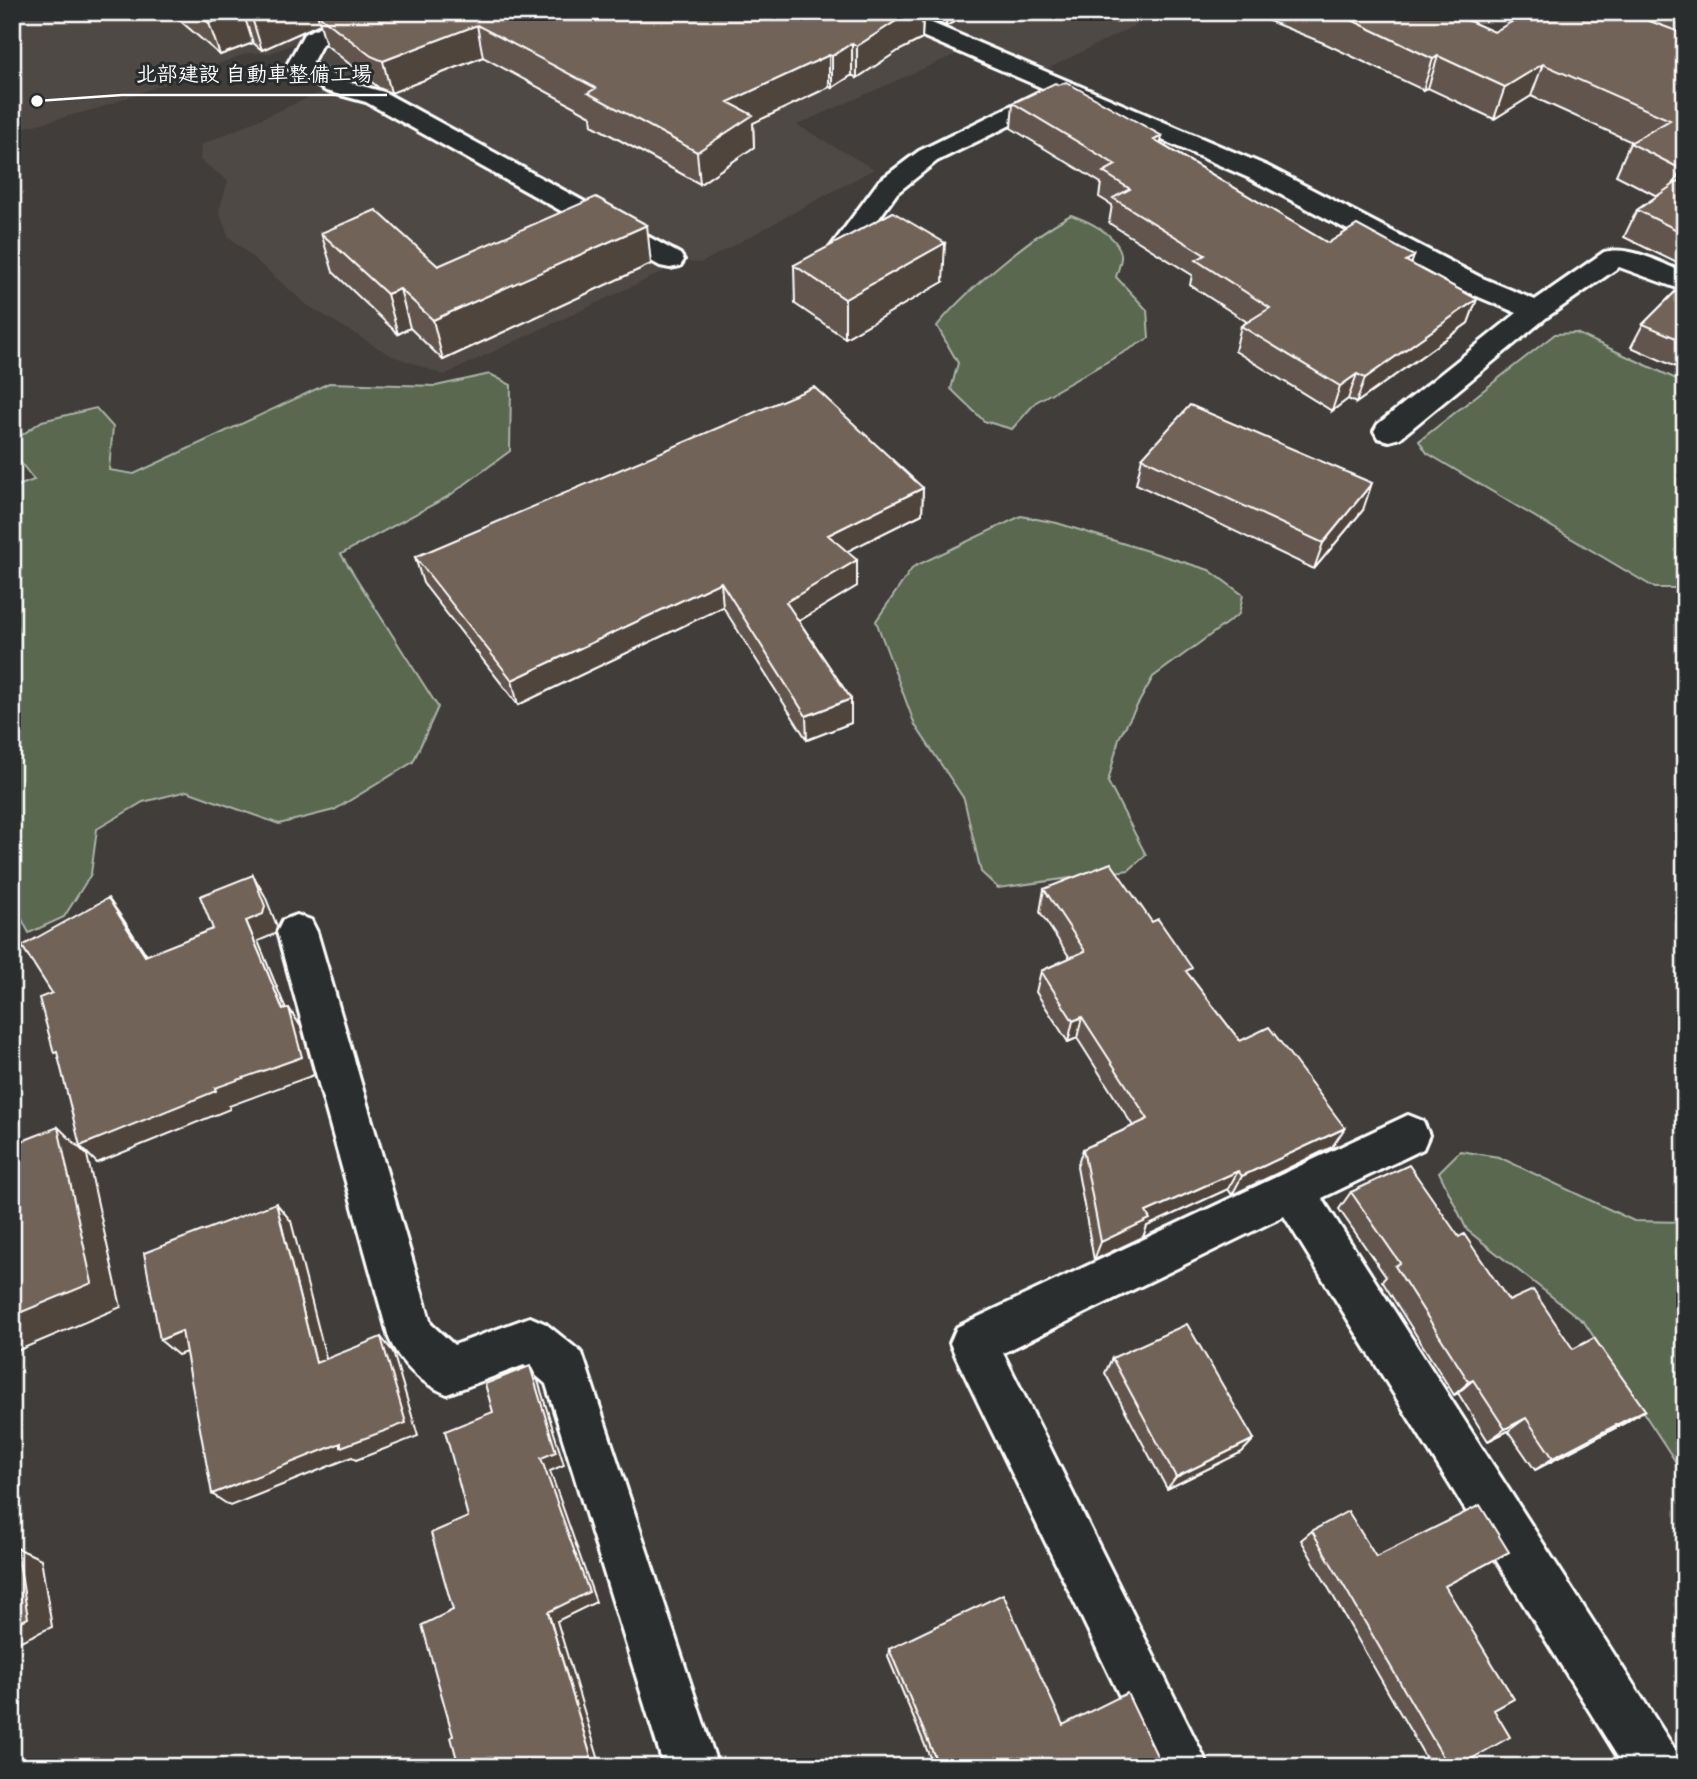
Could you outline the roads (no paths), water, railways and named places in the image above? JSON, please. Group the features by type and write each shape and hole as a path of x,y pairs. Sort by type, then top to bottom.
{"street":[{"path":"374,12 312,39 299,65 335,86 375,97 670,260"},
{"path":"887,12 1258,172 1470,283 1537,311"},
{"path":"830,267 888,187 928,156 1063,90"},
{"path":"1389,431 1537,311 1614,258 1632,261 1685,283"},
{"path":"297,932 412,1338 447,1371 530,1340 565,1370 691,1767"},
{"path":"1182,1767 973,1343 1408,1135"},
{"path":"1292,1190 1655,1767"}],"place":[{"name":"北部建設 自動車整備工場","path":"37,101"}]}
